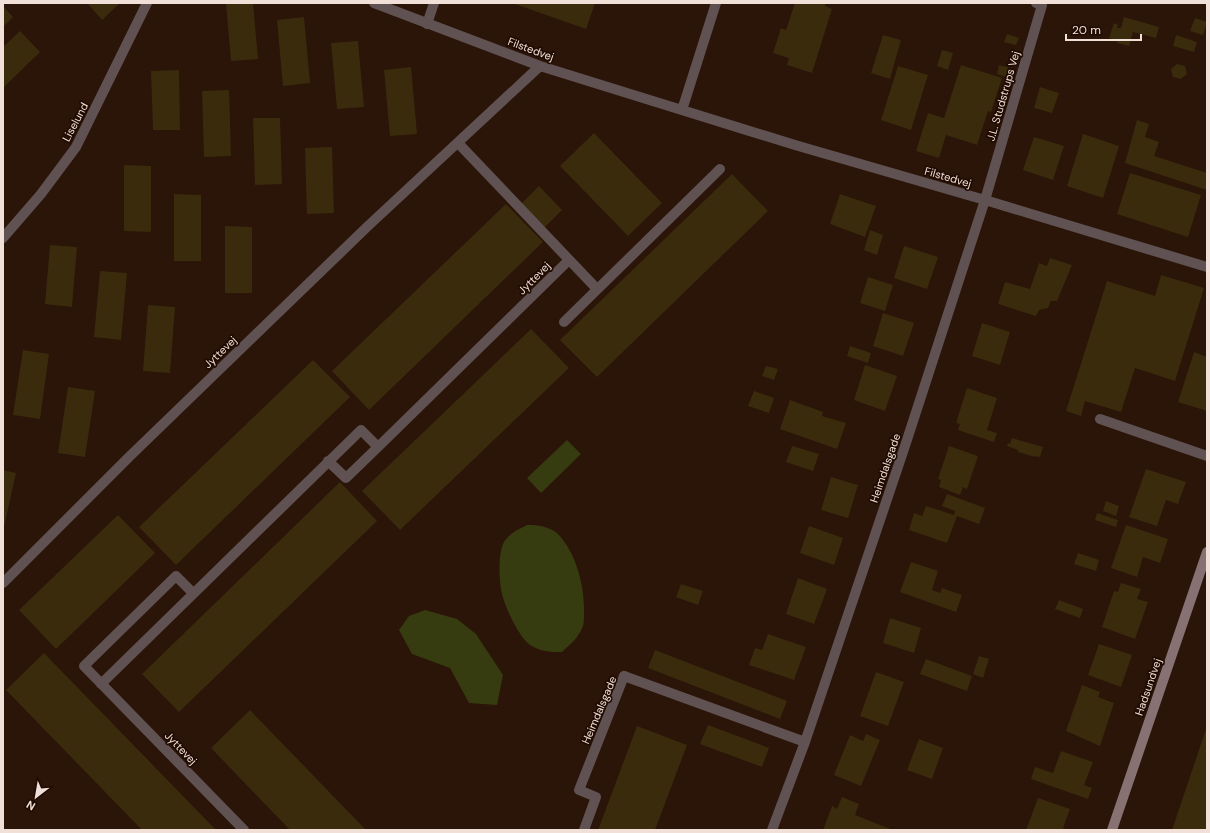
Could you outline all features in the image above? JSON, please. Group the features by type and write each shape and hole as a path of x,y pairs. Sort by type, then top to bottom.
{"street":[{"name":"Liselund","path":"3,238 41,194 76,147 147,3"},
{"name":"Filstedvej","path":"374,3 540,66 1207,267"},
{"path":"427,24 434,3"},
{"path":"682,110 716,3"},
{"name":"J.L. Studstrups Vej","path":"985,200 1042,5 1036,3"},
{"name":"Jyttevej","path":"3,583 193,395 363,232 540,66"},
{"path":"458,143 597,289"},
{"path":"564,322 720,169"},
{"name":"Heimdalsgade","path":"772,830 805,742 905,446 985,200"},
{"name":"Jyttevej","path":"328,461 346,478 569,260"},
{"path":"1100,418 1207,456"},
{"path":"101,684 361,430 378,447"},
{"name":"Hadsundvej","path":"1112,830 1207,552"},
{"name":"Jyttevej","path":"193,593 176,576 84,666 244,830"},
{"name":"Heimdalsgade","path":"584,830 596,797 579,790 624,676 805,742"}],"green space":[{"path":"567,440 581,454 541,493 527,478"},
{"path":"527,525 543,526 558,534 565,542 575,561 583,593 584,618 581,630 577,637 562,652 543,651 527,643 514,623 506,607 502,594 500,582 501,549 510,535"},
{"path":"425,610 457,619 476,634 503,675 497,705 469,703 450,668 412,654 399,630 409,616"}],"building":[{"path":"87,3 120,3 102,20"},
{"path":"226,3 253,3 258,59 231,61"},
{"path":"512,3 595,3 586,29"},
{"path":"795,3 826,3 825,6 832,9 812,73 787,65 789,58 773,53 781,28 786,30"},
{"path":"3,6 13,17 3,27"},
{"path":"304,17 310,83 283,86 277,20"},
{"path":"1124,17 1159,27 1156,38 1133,32 1129,46 1117,43 1117,41 1109,38 1114,23 1118,25 1117,28 1121,28"},
{"path":"1195,18 1207,22 1203,35 1190,31"},
{"path":"20,31 40,52 3,88 3,47"},
{"path":"1007,34 1019,38 1016,45 1004,42"},
{"path":"883,35 901,40 890,79 871,73"},
{"path":"1176,35 1197,42 1194,52 1173,46"},
{"path":"358,41 364,107 337,109 331,43"},
{"path":"942,50 953,53 948,70 937,66"},
{"path":"1177,64 1185,66 1187,74 1181,79 1173,77 1171,69"},
{"path":"961,65 1002,78 991,112 988,111 977,145 946,135 939,158 916,151 928,113 944,118"},
{"path":"999,65 1008,67 1006,77 997,74"},
{"path":"898,66 928,75 911,130 881,120"},
{"path":"411,67 417,134 390,136 384,70"},
{"path":"179,70 180,130 153,130 151,71"},
{"path":"1040,87 1059,93 1052,113 1034,108"},
{"path":"229,90 231,156 204,157 202,91"},
{"path":"253,118 280,118 282,184 255,185"},
{"path":"1137,120 1149,124 1145,137 1159,142 1154,156 1207,173 1207,190 1125,163"},
{"path":"594,133 662,203 628,236 560,166"},
{"path":"1083,134 1119,146 1103,198 1067,186"},
{"path":"1034,137 1064,146 1053,180 1023,170"},
{"path":"332,147 334,213 307,214 305,148"},
{"path":"124,165 151,166 151,232 124,231"},
{"path":"1130,173 1201,195 1188,237 1117,214"},
{"path":"732,174 768,211 597,377 560,340"},
{"path":"539,186 562,210 544,228 521,204"},
{"path":"174,194 201,195 201,261 174,261"},
{"path":"840,194 876,206 865,237 830,224"},
{"path":"506,204 543,242 369,410 332,371"},
{"path":"225,226 252,227 252,293 225,293"},
{"path":"870,230 883,235 877,255 864,250"},
{"path":"50,245 77,247 72,307 45,304"},
{"path":"904,246 938,257 927,289 894,278"},
{"path":"1050,258 1072,265 1057,301 1051,301 1048,308 1039,310 1036,316 998,304 1005,282 1030,289 1039,263 1047,266"},
{"path":"100,271 127,273 121,340 94,337"},
{"path":"1161,275 1204,288 1175,381 1135,368 1121,412 1085,401 1081,416 1066,411 1107,281 1155,296"},
{"path":"868,277 893,285 885,311 860,303"},
{"path":"148,305 175,307 170,373 143,371"},
{"path":"883,313 914,323 903,356 873,346"},
{"path":"982,323 1010,332 1000,365 972,356"},
{"path":"531,329 569,368 400,530 362,491"},
{"path":"850,346 871,353 868,363 847,356"},
{"path":"23,350 49,354 40,419 13,415"},
{"path":"1194,352 1207,357 1207,411 1178,402"},
{"path":"313,360 350,397 176,565 139,527"},
{"path":"865,365 897,376 885,411 854,400"},
{"path":"766,366 778,369 774,380 762,376"},
{"path":"68,387 95,391 85,457 58,453"},
{"path":"967,388 997,398 987,430 997,433 994,442 958,430 960,424 956,423"},
{"path":"754,391 774,398 769,413 748,406"},
{"path":"790,400 823,412 822,416 846,423 837,449 780,429"},
{"path":"1012,438 1043,447 1040,457 1018,452 1018,450 1007,446 1008,443 1010,444"},
{"path":"792,446 819,454 813,471 786,462"},
{"path":"949,446 978,456 967,489 963,487 960,495 939,487 941,480 938,479"},
{"path":"1146,469 1186,482 1178,504 1166,500 1157,526 1129,517"},
{"path":"3,470 16,473 4,527 3,527"},
{"path":"831,477 858,485 848,518 821,510"},
{"path":"340,482 377,521 179,712 142,674"},
{"path":"947,494 985,508 979,524 957,516 947,543 909,530 914,513 922,516 926,506 954,515 955,511 942,506"},
{"path":"1106,501 1119,506 1116,516 1103,511"},
{"path":"1097,513 1118,520 1116,527 1095,520"},
{"path":"118,515 155,553 56,649 19,610"},
{"path":"1126,525 1168,539 1160,563 1143,557 1137,577 1111,568"},
{"path":"809,526 843,538 834,565 800,553"},
{"path":"1078,553 1099,560 1096,571 1074,564"},
{"path":"911,562 938,571 932,590 940,593 942,588 962,595 956,612 900,592"},
{"path":"798,578 827,589 814,624 786,614"},
{"path":"1121,583 1141,589 1137,599 1148,602 1135,639 1102,627 1114,591 1118,592"},
{"path":"681,584 703,591 698,605 676,597"},
{"path":"1059,600 1083,609 1080,618 1055,609"},
{"path":"890,618 921,628 914,653 883,643"},
{"path":"768,634 806,647 794,680 749,665 755,648 762,650"},
{"path":"1099,644 1132,655 1121,687 1088,675"},
{"path":"655,650 787,701 780,719 648,668"},
{"path":"44,653 216,830 142,830 6,690"},
{"path":"979,656 989,659 983,678 973,674"},
{"path":"926,659 972,676 967,691 920,674"},
{"path":"876,672 904,682 888,726 860,716"},
{"path":"1082,685 1100,692 1098,697 1114,703 1100,746 1066,731"},
{"path":"250,710 366,830 290,830 211,748"},
{"path":"708,725 769,748 762,767 700,744"},
{"path":"637,726 687,745 655,830 598,830"},
{"path":"1207,726 1207,830 1172,830"},
{"path":"866,734 880,740 861,786 834,775 850,735 863,741"},
{"path":"919,739 943,748 932,779 907,770"},
{"path":"1061,751 1093,762 1084,785 1092,788 1088,799 1031,779 1035,767 1053,773"},
{"path":"842,797 859,804 855,815 893,830 823,830 832,806 837,809"},
{"path":"1038,798 1070,809 1063,828 1069,830 1026,830"}]}
